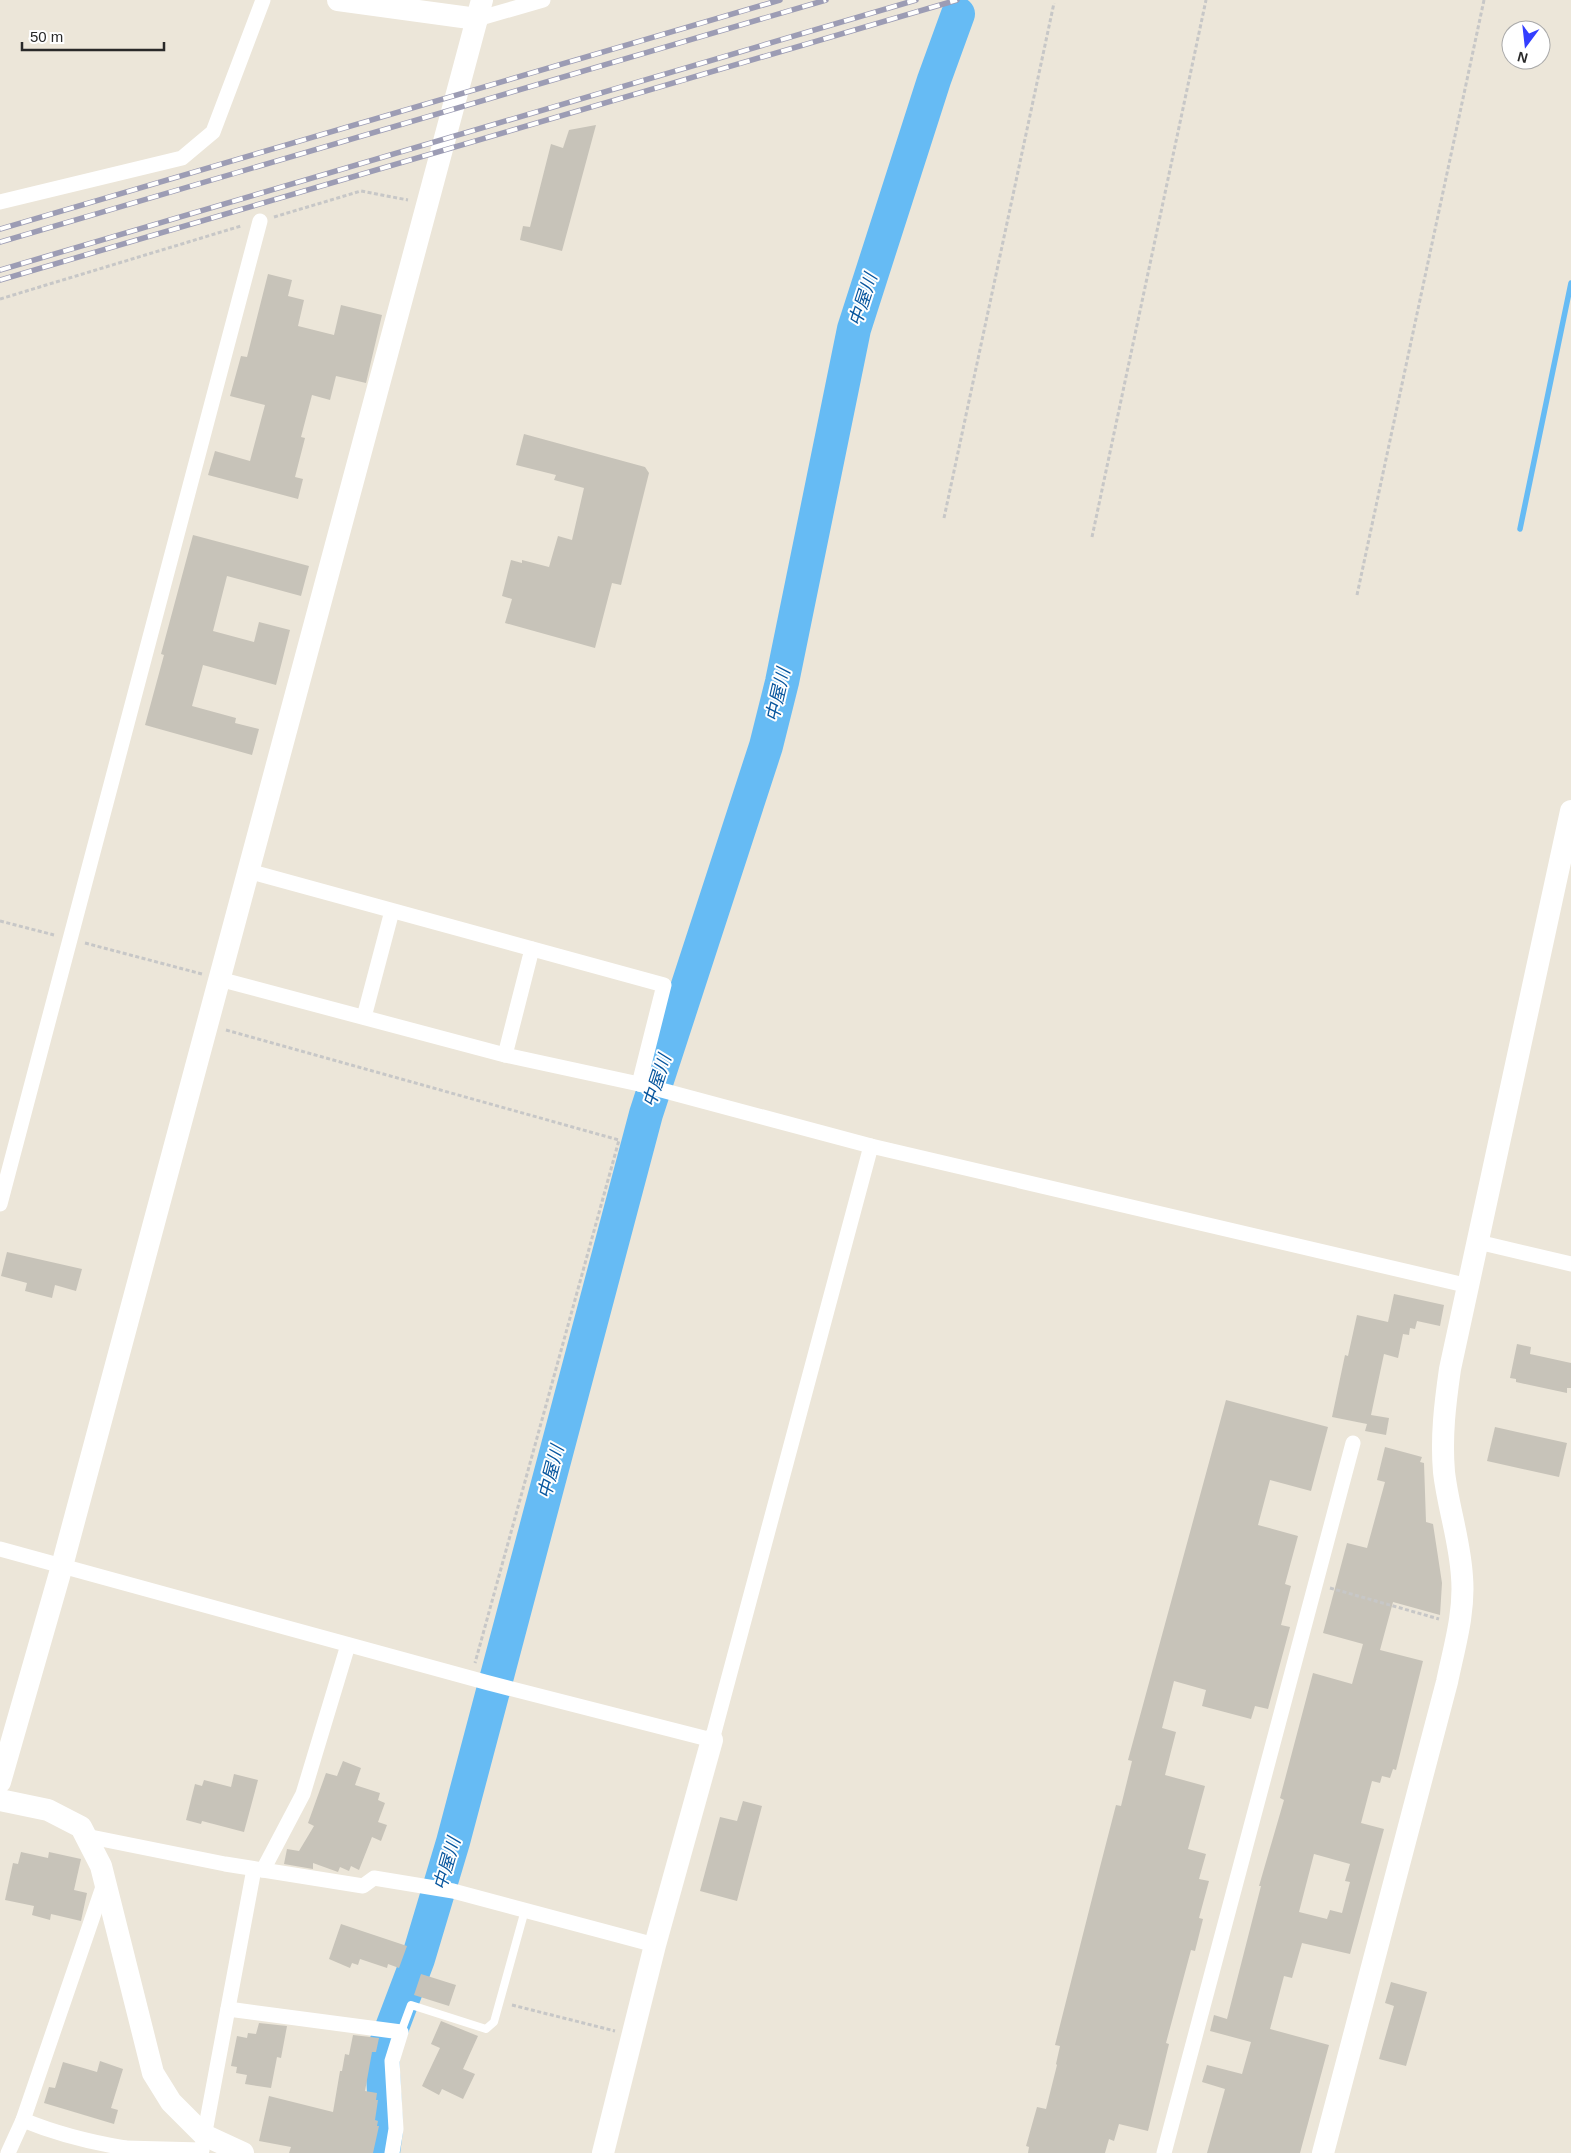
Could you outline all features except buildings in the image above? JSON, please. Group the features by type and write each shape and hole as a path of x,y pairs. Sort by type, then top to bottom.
{"street":[{"path":"0,202 182,158 213,132 263,0"},
{"path":"338,0 479,9 543,0"},
{"path":"0,1782 62,1566 479,9"},
{"path":"0,1204 260,221"},
{"path":"1323,2153 1448,1682 1459,1624 1462,1577 1444,1473 1442,1443 1450,1369 1571,811"},
{"path":"248,871 664,985 642,1084"},
{"path":"364,1018 392,911"},
{"path":"505,1055 532,949"},
{"path":"219,979 505,1055 642,1084 871,1146 1469,1286"},
{"path":"602,2153 655,1945 712,1740 871,1146"},
{"path":"1478,1242 1571,1264"},
{"path":"1164,2153 1353,1443"},
{"path":"0,1549 512,1690 712,1740"},
{"path":"202,2146 228,2009 258,1870 303,1794 348,1644"},
{"path":"0,1800 48,1810 81,1827 102,1866 153,2073 202,2146"},
{"path":"86,1836 258,1870 363,1886 374,1878 427,1886 453,1891 655,1945"},
{"path":"8,2153 23,2120 105,1880"},
{"path":"228,2009 401,2032 392,2061 396,2129 392,2153"},
{"path":"23,2120 67,2137 124,2150 202,2146 244,2153"}],"lane":[{"path":"401,2032 410,2005 486,2029 494,2022 525,1910"}],"path":[{"path":"1092,537 1206,0"},
{"path":"1357,595 1484,0"},
{"path":"944,518 1054,3"},
{"path":"0,299 361,191 426,204"},
{"path":"0,921 219,979"},
{"path":"207,1024 619,1140 478,1680"},
{"path":"1314,1584 1459,1624"},
{"path":"510,1999 509,2004 618,2032 620,2028 633,2032"}],"waterway":[{"name":"中屋川","path":"383,2153 386,2130 382,2054 418,1959 453,1842 646,1114 766,746 782,682 854,329 934,80 958,14"},
{"path":"1520,529 1571,283"}],"railway":[{"path":"0,229 780,0"},
{"path":"0,242 826,0"},
{"path":"0,270 916,0"},
{"path":"0,280 957,0"}]}
